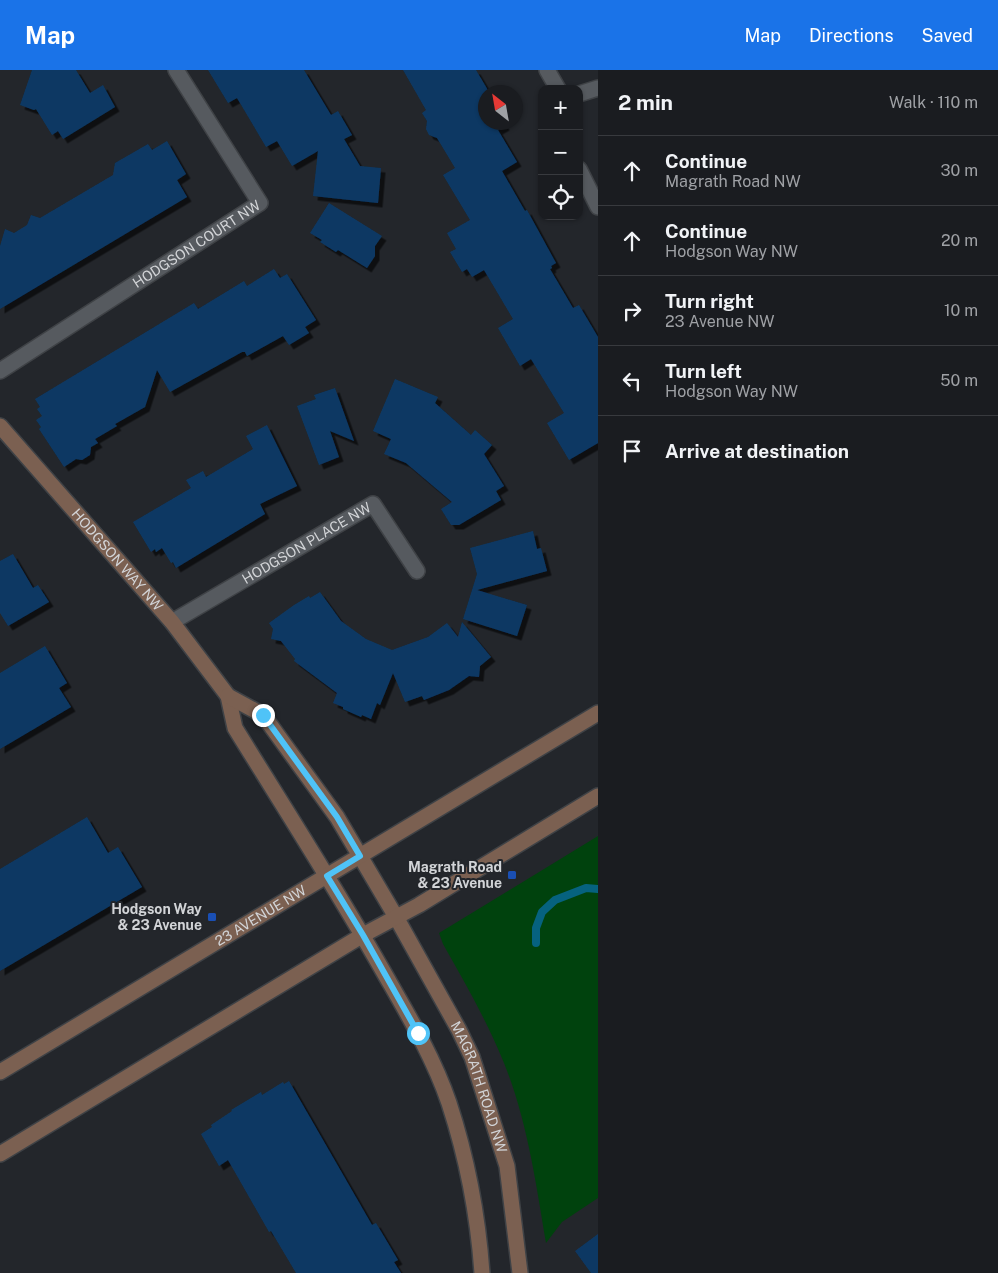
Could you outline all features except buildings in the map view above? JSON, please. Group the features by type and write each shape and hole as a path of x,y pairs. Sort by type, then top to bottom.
{"street":[{"name":"HODGSON COURT NW","path":"0,371 260,202 176,70"},
{"path":"547,70 556,85"},
{"path":"583,93 598,88"},
{"path":"582,175 598,207"},
{"name":"HODGSON WAY NW","path":"0,426 172,622 228,696 263,715 337,817 396,917"},
{"name":"HODGSON PLACE NW","path":"172,622 373,504 417,571"},
{"name":"HODGSON WAY NW","path":"228,696 235,728 363,935"},
{"name":"23 AVENUE NW","path":"0,1072 598,713"},
{"path":"0,1154 363,935 419,905 598,796"},
{"name":"MAGRATH ROAD NW","path":"396,917 451,1014 472,1057 507,1166 520,1273"},
{"path":"363,935 418,1033 448,1102 476,1210 482,1273"}],"green space":[{"path":"598,836 598,1198 562,1222 546,1243 530,1152 512,1085 490,1032 439,933"}],"waterway":[{"path":"536,943 536,928 542,912 555,900 586,888 598,889"}],"place":[{"name":"Magrath Road & 23 Avenue","path":"512,875"},
{"name":"Hodgson Way & 23 Avenue","path":"212,917"}],"route":[{"path":"263,715 337,817 360,856 327,876 404,1005 418,1033"}]}
